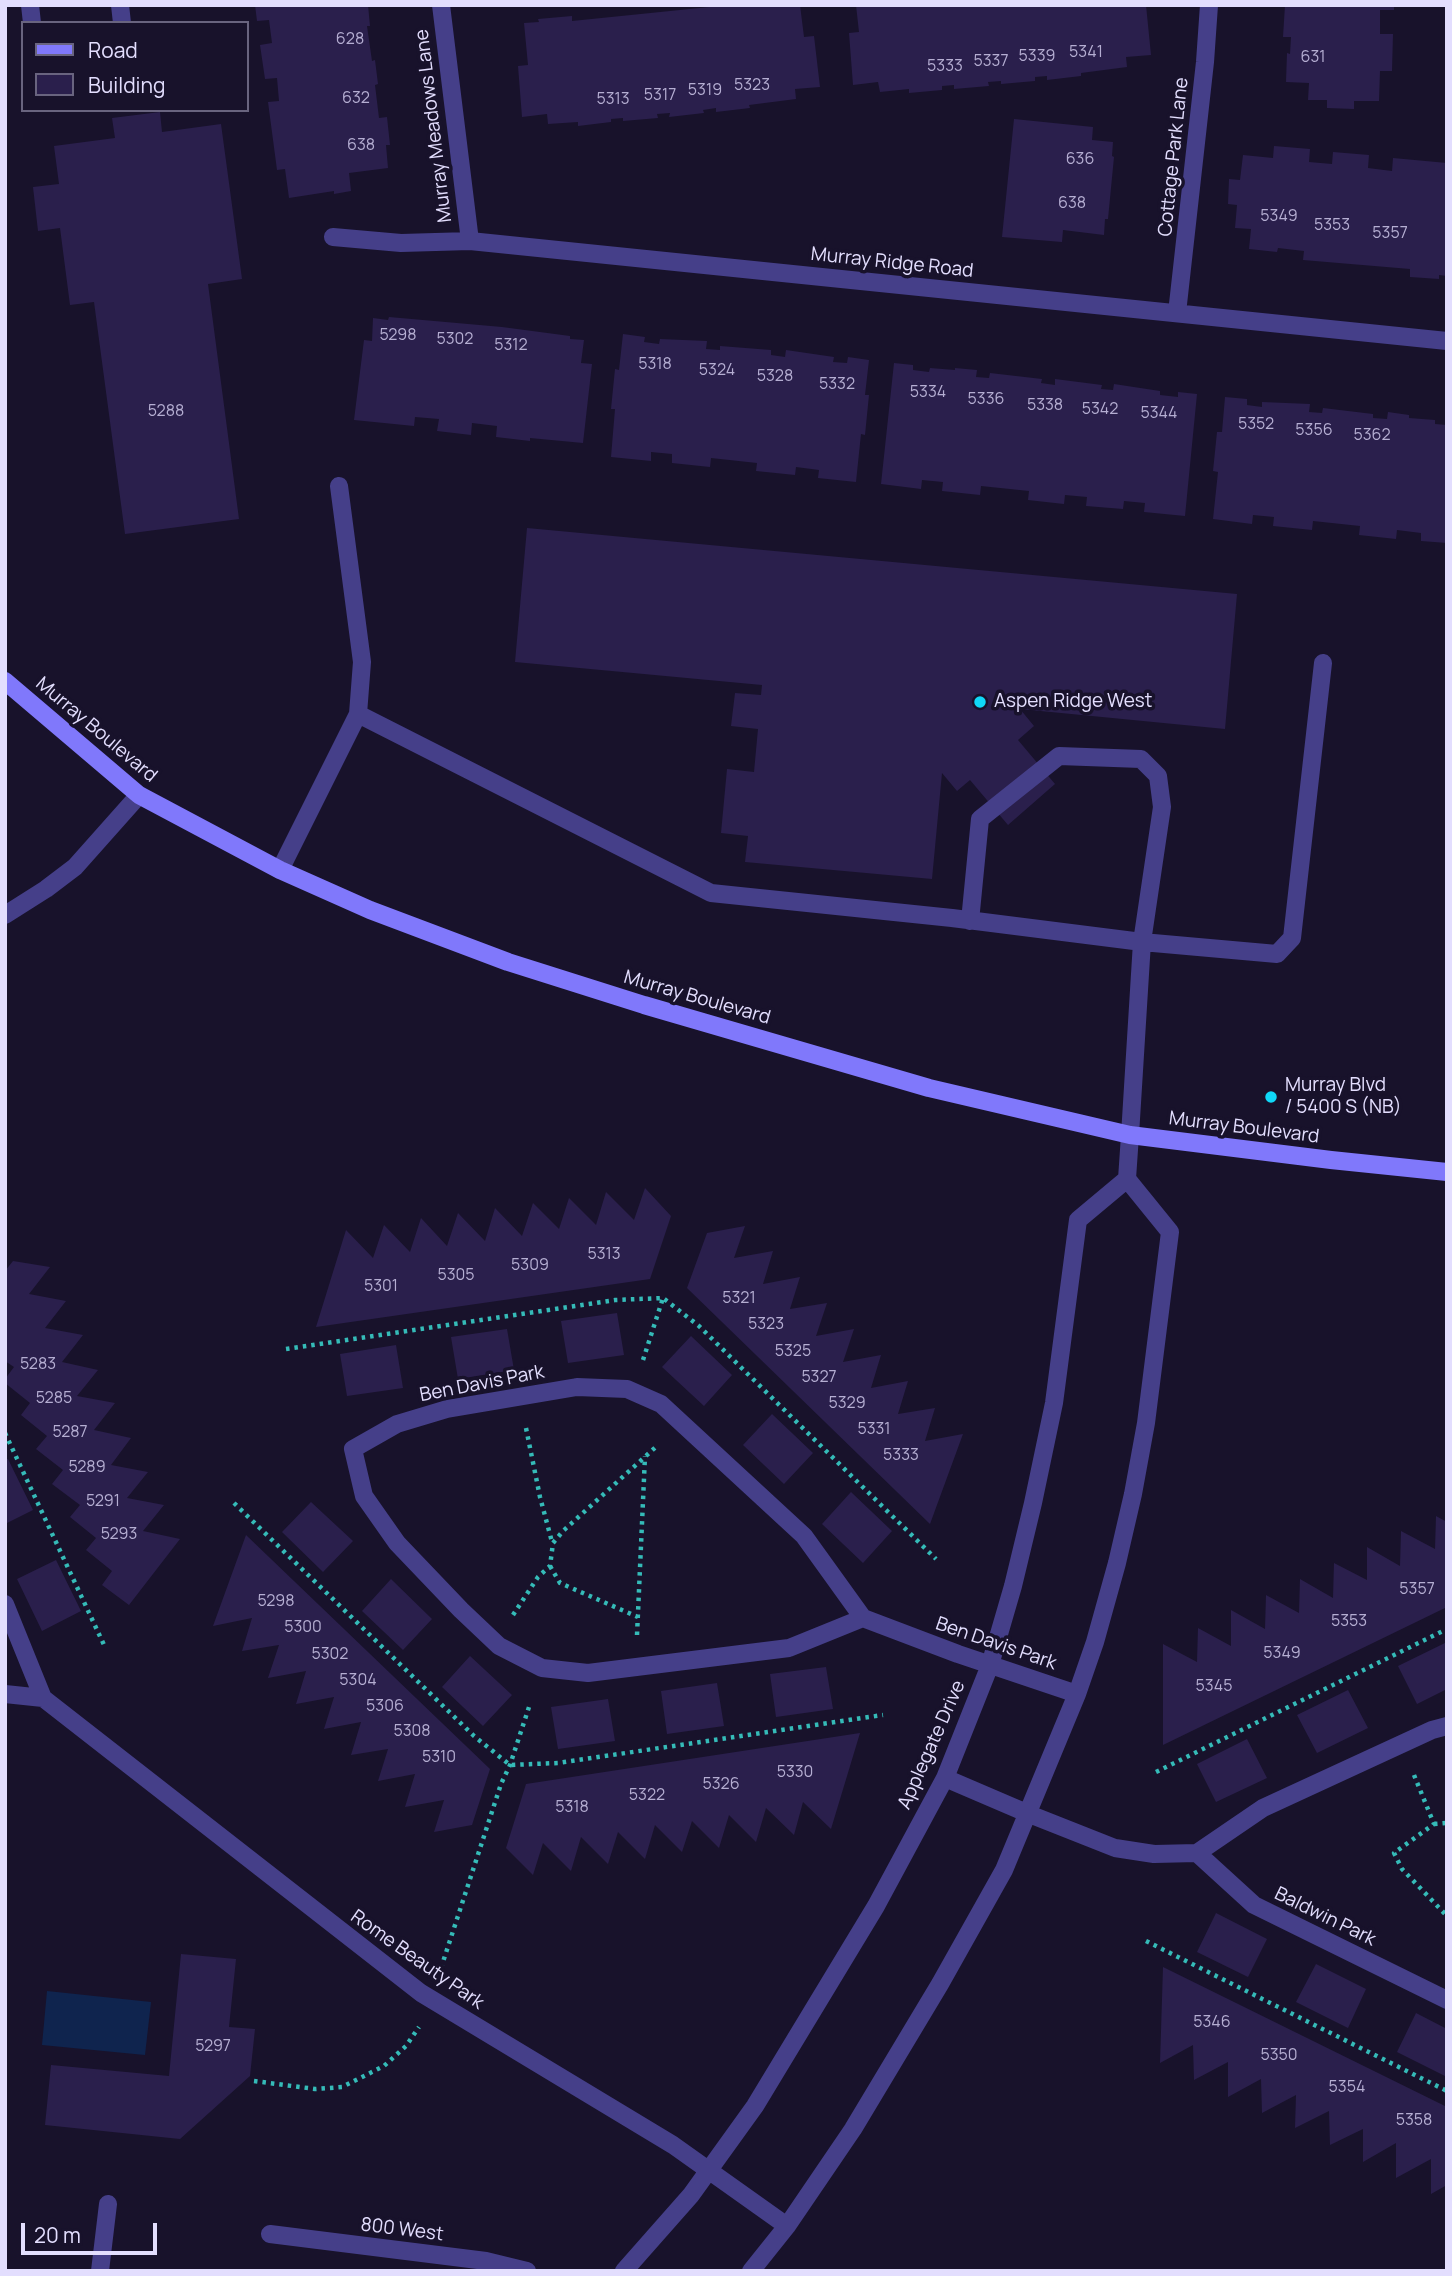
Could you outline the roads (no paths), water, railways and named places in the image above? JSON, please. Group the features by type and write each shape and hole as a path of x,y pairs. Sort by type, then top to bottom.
{"main road":[{"name":"Murray Boulevard","path":"5,681 139,795 280,870 370,910 508,962 644,1005 929,1087 1130,1135 1446,1172"}],"street":[{"name":"Cottage Park Lane","path":"1177,313 1209,5"},
{"name":"Murray Meadows Lane","path":"446,6 470,241"},
{"name":"Murray Ridge Road","path":"334,237 401,243 470,241 1447,341"},
{"path":"280,870 358,714 362,662 339,486"},
{"path":"358,714 710,893 1142,942 1277,954 1292,939 1323,663"},
{"path":"751,2271 788,2226 853,2129 940,1984 1004,1870 1077,1693 1117,1563 1146,1423 1170,1232 1127,1179 1142,942 1162,807 1158,776 1141,758 1059,756 980,819 970,921"},
{"path":"5,915 75,867 139,795"},
{"path":"1446,1172 1447,1163"},
{"name":"Applegate Drive","path":"624,2271 691,2196 754,2106 876,1906 944,1778 990,1665 1013,1586 1054,1404 1077,1220 1127,1179"},
{"name":"Ben Davis Park","path":"863,1619 789,1648 588,1673 542,1668 495,1641 397,1544 364,1496 353,1449 397,1424 447,1409 577,1387 627,1389 661,1404 804,1536 863,1619 1077,1693"},
{"path":"5,1604 43,1698 5,1695"},
{"name":"Rome Beauty Park","path":"43,1698 421,1993 673,2145 788,2226"},
{"path":"944,1778 1115,1848 1154,1854 1197,1853 1263,1808 1432,1730 1447,1726"},
{"name":"Baldwin Park","path":"1197,1853 1254,1905 1447,2000"},
{"path":"100,2271 108,2204"},
{"name":"800 West","path":"270,2234 486,2261 527,2271"}],"water":[{"path":"47,1991 151,2002 145,2055 42,2045"}],"place":[{"name":"Aspen Ridge West","path":"980,702"},
{"name":"Murray Blvd / 5400 S (NB)","path":"1271,1097"}]}
